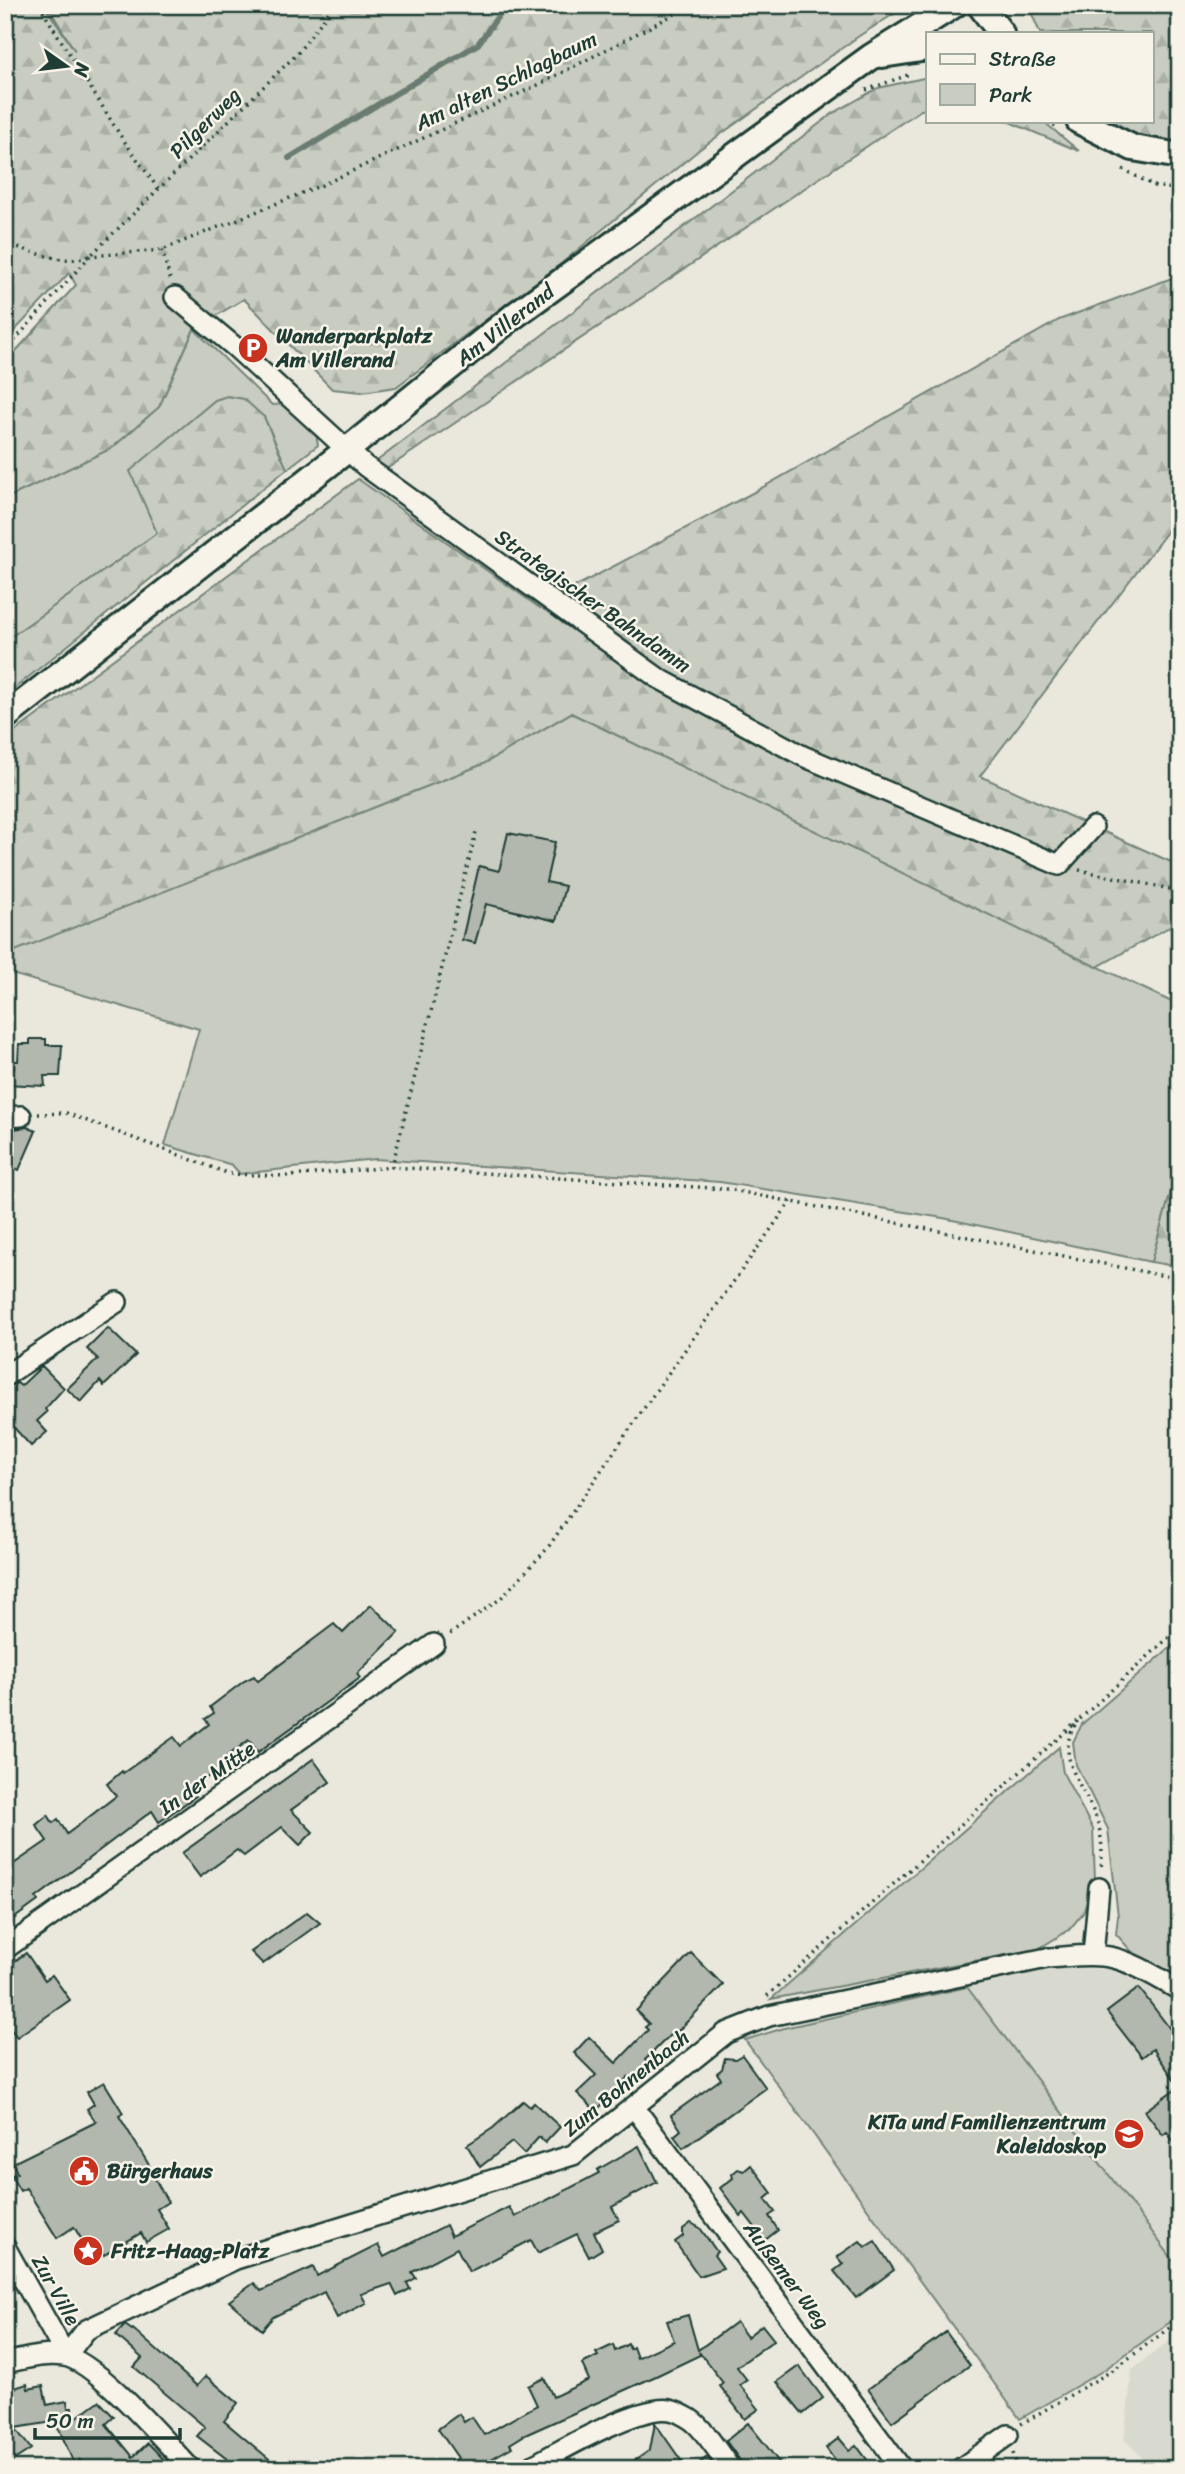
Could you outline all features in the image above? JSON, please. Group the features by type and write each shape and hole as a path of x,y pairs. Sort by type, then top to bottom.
{"main road":[{"name":"Am Villerand","path":"5,717 347,450 515,314 871,57 954,5"},
{"path":"980,5 1000,32"},
{"path":"871,57 926,48"},
{"path":"1081,122 1133,148 1180,156"}],"street":[{"name":"Strategischer Bahndamm","path":"175,297 235,346 379,477 658,678 803,755 1059,865"},
{"path":"1059,865 1093,827"},
{"path":"5,1376 117,1301"},
{"name":"In der Mitte","path":"7,1945 434,1644"},
{"path":"1093,1955 1099,1888"},
{"name":"Zum Bohnenbach","path":"75,2360 86,2330 236,2259 573,2155 726,2033 757,2020 1047,1958 1093,1955 1114,1958 1180,1990"},
{"name":"Außemer Weg","path":"634,2108 902,2469"},
{"name":"Zur Ville","path":"5,2247 75,2360 105,2381 191,2469"},
{"path":"5,2363 49,2355 75,2360"},
{"path":"527,2469 577,2441 628,2419 653,2410 671,2410 692,2420 731,2469"},
{"path":"960,2469 1008,2435"}],"path":[{"path":"39,5 114,126 159,190"},
{"name":"Pilgerweg","path":"5,351 90,256 297,54 334,5"},
{"name":"Am alten Schlagbaum","path":"5,243 61,260 162,250 322,185 540,84 692,5"},
{"path":"162,250 175,297"},
{"path":"391,1167 477,832"},
{"path":"1059,865 1180,891"},
{"path":"13,1116 66,1112 230,1174 290,1176 391,1167 727,1189 1180,1279"},
{"path":"434,1644 500,1599 547,1549 791,1201"},
{"path":"768,1996 1180,1628"},
{"path":"1080,1719 1069,1735 1067,1753 1073,1773 1096,1817 1101,1837 1099,1888"},
{"path":"1008,2435 1011,2430 1113,2370 1180,2320"}],"shaded area":[{"name":"KiTa und Familienzentrum Kaleidoskop","path":"1062,1968 1106,1969 1135,1978 1180,1998 1180,2269 967,1987 1019,1974"},
{"path":"1180,2332 1180,2469 1153,2469 1124,2439 1132,2370"}],"green space":[{"path":"5,5 44,5 75,51 47,5 908,5 859,36 700,149 562,263 396,387 362,392 332,389 244,299 194,329 159,407 112,448 5,499 5,363 76,285 69,273 5,341"},
{"path":"1028,5 1180,5 1180,141 1142,137 1110,122 1154,122 1154,32 1040,32"},
{"path":"926,77 926,109 921,110 382,472 377,461 832,114 878,88"},
{"path":"1009,122 1044,122 1079,151"},
{"path":"1180,275 1180,515 980,776 1180,866 1180,921 1097,967 571,713 483,764 5,955 5,739 358,479 540,608 561,594 756,491 1059,320"},
{"path":"194,329 272,405 288,404 315,428 318,445 287,469 264,417 157,533 5,641 5,499 112,448 159,407"},
{"path":"227,396 244,399 264,417 287,469 5,696 5,641 157,533 130,471 215,400"},
{"path":"571,713 1180,1006 1180,1160 1151,1262 943,1218 720,1182 375,1159 240,1174 232,1165 165,1145 199,1029 5,972 5,953 483,764"},
{"path":"1180,1160 1180,1267 1151,1262"},
{"path":"1173,1645 1180,1653 1180,1977 1132,1952 1116,1934 1118,1916 1108,1829 1076,1765 1073,1742 1082,1724"},
{"path":"1059,1747 1063,1773 1093,1829 1095,1880 1083,1913 1069,1930 1038,1949 771,1999"},
{"path":"967,1987 1180,2269 1180,2315 1104,2370 1020,2419 745,2040 784,2028"}],"building":[{"path":"508,833 555,842 546,882 565,886 556,921 486,904 475,943 462,940 479,866 499,871"},
{"path":"30,1039 46,1039 46,1045 62,1045 60,1076 44,1076 45,1086 5,1084 5,1069 14,1069 14,1061 18,1061 19,1044 30,1044"},
{"path":"27,1127 36,1131 19,1170 5,1164 5,1149 14,1129"},
{"path":"108,1328 136,1355 104,1386 100,1381 81,1402 67,1389 98,1359 87,1349"},
{"path":"42,1366 64,1388 37,1421 47,1432 31,1446 5,1418 5,1388 17,1383 21,1386"},
{"path":"371,1605 399,1632 357,1674 360,1678 258,1752 249,1740 224,1759 227,1763 191,1789 196,1796 159,1822 152,1811 36,1898 38,1901 5,1925 5,1870 47,1841 36,1825 48,1815 53,1823 58,1819 67,1834 116,1796 107,1784 122,1771 123,1773 174,1737 181,1746 209,1724 205,1719 214,1713 210,1707 244,1681 254,1676 258,1681 334,1624 343,1633"},
{"path":"313,1759 330,1782 291,1810 313,1832 300,1845 282,1827 244,1856 237,1850 200,1877 182,1853"},
{"path":"307,1912 320,1923 263,1964 251,1952"},
{"path":"26,1953 45,1980 52,1975 70,2000 17,2037 5,2022 5,1968"},
{"path":"691,1953 723,1985 673,2036 671,2034 645,2060 652,2066 636,2084 628,2077 596,2111 577,2093 596,2075 574,2053 589,2037 616,2063 648,2030 645,2027 649,2024 636,2011"},
{"path":"1139,1988 1180,2042 1180,2151 1167,2132 1163,2135 1145,2111 1179,2086 1153,2049 1142,2057 1107,2012"},
{"path":"742,2055 766,2088 683,2148 674,2136 681,2130 671,2115 721,2079 717,2073 722,2069 725,2058 735,2059"},
{"name":"Bürgerhaus","path":"104,2082 123,2113 119,2116 157,2178 155,2179 168,2202 157,2209 169,2229 146,2242 141,2233 104,2255 101,2249 91,2255 74,2227 57,2238 26,2188 20,2191 11,2176 17,2173 13,2163 96,2122 87,2109 94,2104 87,2092"},
{"path":"523,2101 530,2107 534,2103 560,2127 545,2143 539,2137 524,2154 512,2142 480,2167 467,2145 493,2128"},
{"path":"639,2146 657,2182 612,2207 619,2220 594,2232 602,2249 589,2257 577,2234 538,2253 531,2240 469,2272 457,2248 412,2272 416,2278 407,2283 410,2289 397,2296 391,2284 361,2294 366,2303 337,2318 324,2292 273,2317 262,2330 229,2301 254,2283 261,2291 313,2267 317,2276 378,2245 384,2257 446,2225 451,2236 509,2207 515,2217 599,2173 597,2170"},
{"path":"751,2165 772,2193 765,2199 775,2212 769,2216 778,2230 765,2240 744,2213 741,2216 720,2188 733,2178 732,2174 738,2169 744,2171"},
{"path":"691,2223 700,2228 717,2252 714,2255 723,2268 699,2276 675,2242 683,2236 683,2229"},
{"path":"860,2241 865,2247 875,2241 894,2270 856,2298 834,2271 843,2264 837,2257"},
{"path":"688,2315 698,2350 736,2322 747,2337 762,2325 774,2340 737,2367 747,2380 740,2385 759,2409 745,2419 720,2386 723,2383 699,2352 700,2355 656,2376 523,2436 510,2444 512,2447 484,2463 488,2469 443,2469 458,2458 438,2429 459,2414 464,2422 472,2417 484,2435 537,2405 528,2386 544,2378 553,2397 589,2380 582,2364 598,2356 596,2353 613,2345 615,2351 628,2344 630,2349 633,2347 637,2358 674,2341 667,2321"},
{"path":"125,2325 133,2329 197,2386 206,2376 238,2403 224,2421 281,2469 240,2469 197,2436 205,2427 134,2367 142,2358 116,2335"},
{"path":"946,2332 970,2365 892,2422 868,2389"},
{"path":"799,2366 823,2398 803,2414 777,2382"},
{"path":"27,2384 28,2389 43,2386 47,2405 67,2401 68,2408 72,2408 73,2420 99,2401 114,2417 106,2424 133,2457 148,2443 173,2469 87,2469 79,2459 80,2464 75,2466 60,2431 53,2422 15,2428 31,2449 5,2466 5,2391"},
{"path":"655,2423 687,2469 623,2469 650,2450"},
{"path":"748,2423 784,2469 743,2469 726,2441"},
{"path":"839,2438 849,2450 856,2445 874,2469 841,2469 826,2448"},
{"path":"707,2457 716,2469 692,2469"}],"waterway":[{"path":"289,158 478,44 506,5"}],"place":[{"name":"Wanderparkplatz Am Villerand","path":"253,348"},
{"name":"KiTa und Familienzentrum Kaleidoskop","path":"1129,2134"},
{"name":"Bürgerhaus","path":"84,2171"},
{"name":"Fritz-Haag-Platz","path":"88,2251"}]}
